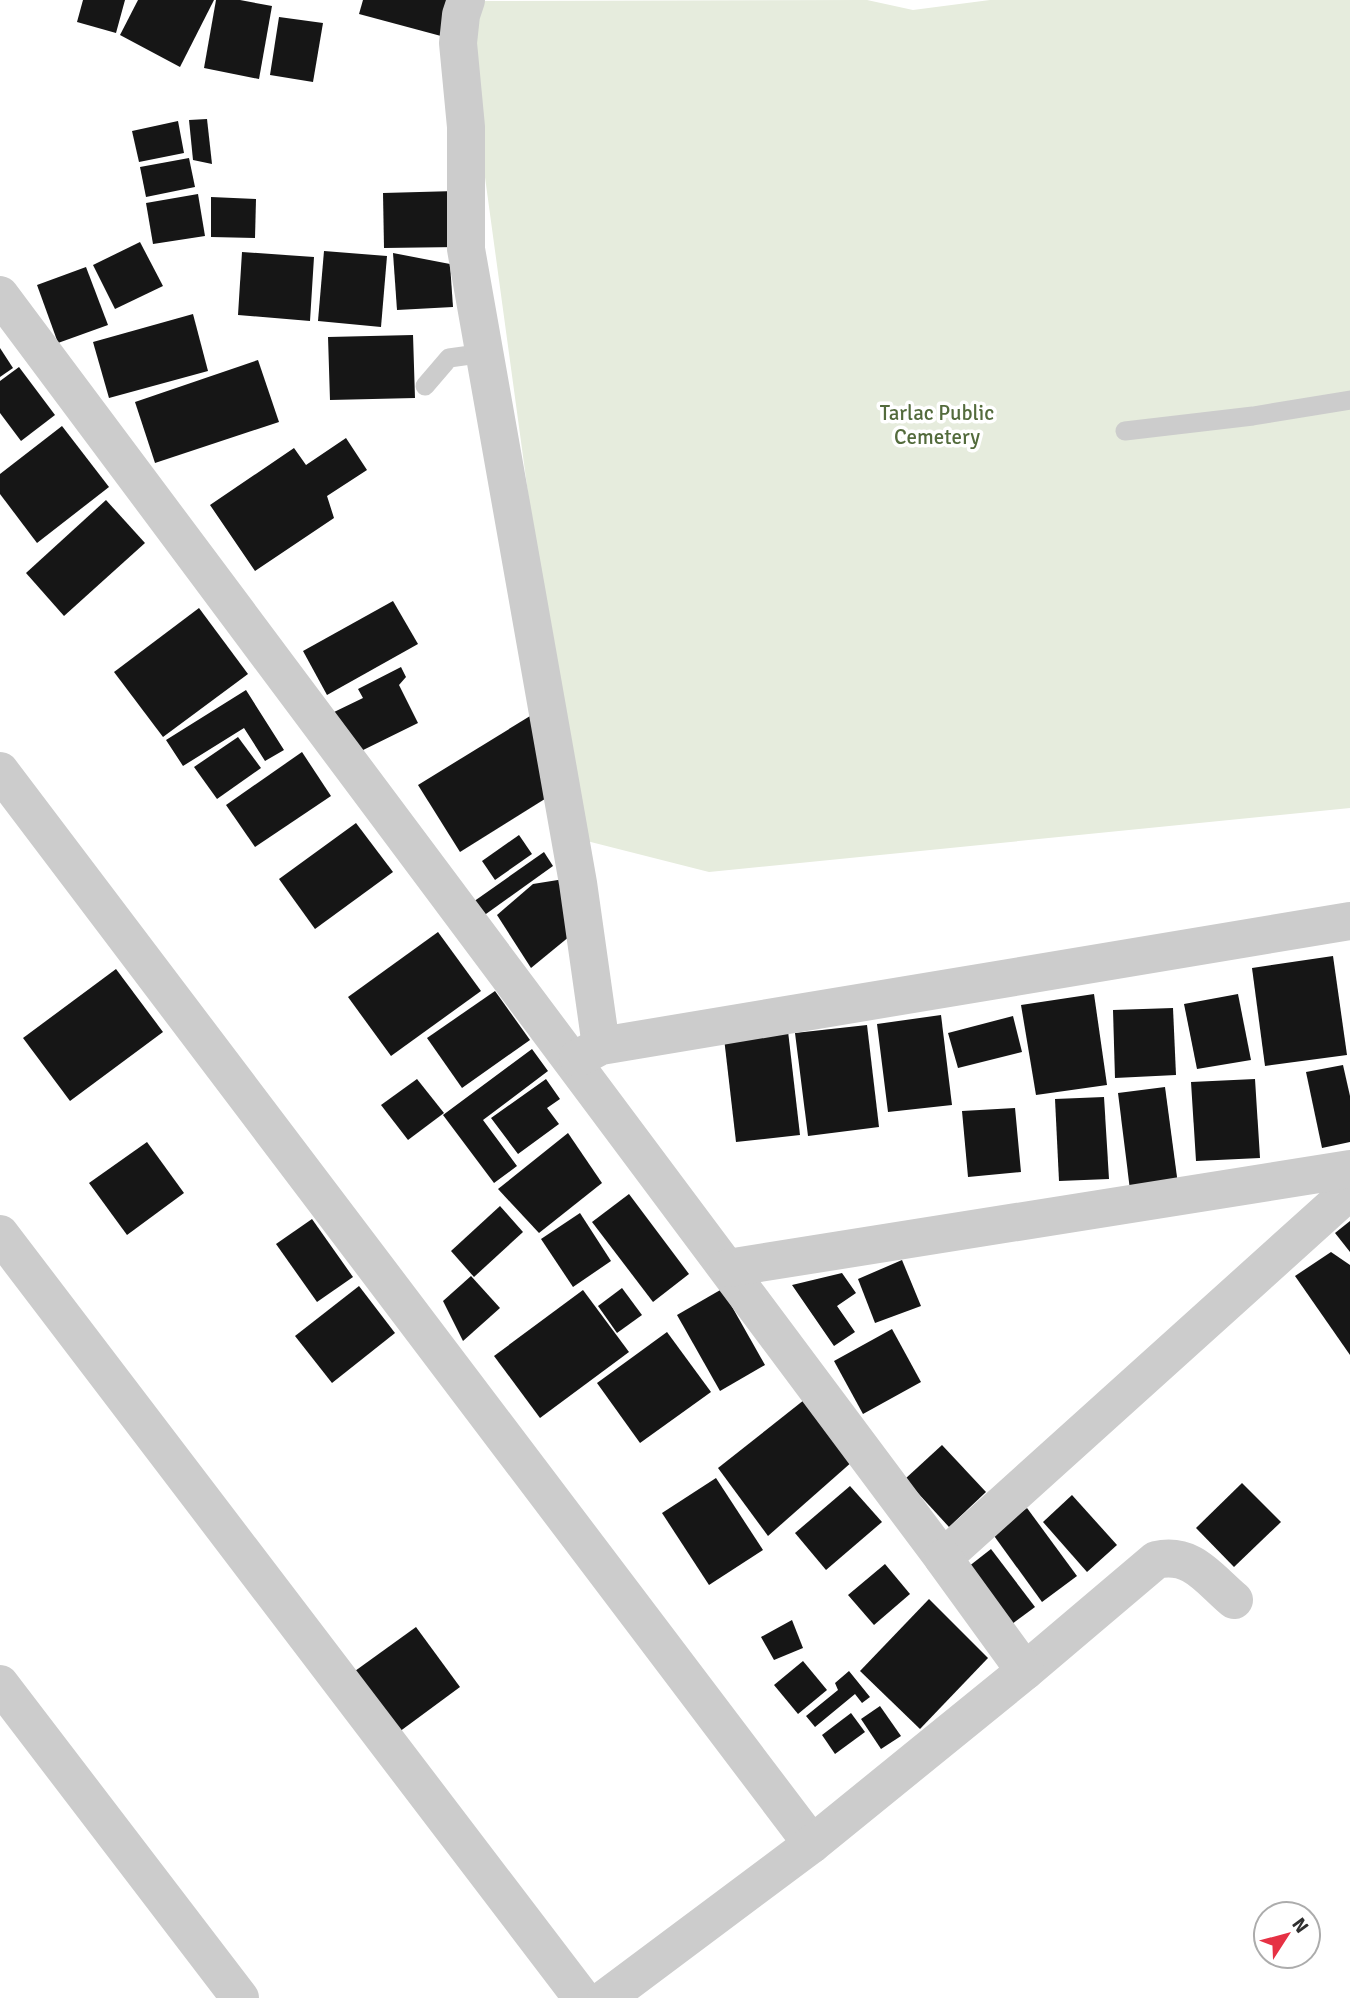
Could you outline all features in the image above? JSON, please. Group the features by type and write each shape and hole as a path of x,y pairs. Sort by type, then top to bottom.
{"street":[{"path":"466,0 460,15 458,43 466,127 466,249 578,883 587,1053"},
{"path":"0,295 587,1053 728,1268 1025,1671"},
{"path":"0,771 812,1844"},
{"path":"587,1053 1350,921"},
{"path":"728,1268 1350,1169"},
{"path":"943,1558 1350,1191"},
{"path":"0,1234 582,1998"},
{"path":"606,1998 812,1844 1025,1671 1156,1560 1173,1556 1191,1563 1234,1600"},
{"path":"0,1684 240,1998"}],"lane":[{"path":"425,387 449,358 485,353"},
{"path":"1125,430 1254,416 1350,400"}],"green space":[{"name":"Tarlac Public Cemetery","path":"867,0 913,10 990,0 1350,0 1350,808 709,872 575,838 461,1"}],"building":[{"path":"83,0 125,0 116,33 77,22"},
{"path":"138,0 214,0 180,67 120,35"},
{"path":"216,0 240,0 272,6 259,79 204,68"},
{"path":"363,0 450,0 441,36 359,14"},
{"path":"279,17 323,23 313,82 270,75"},
{"path":"207,119 212,164 193,160 189,120"},
{"path":"178,121 184,153 139,162 132,131"},
{"path":"189,158 195,187 146,197 140,167"},
{"path":"456,191 458,247 384,248 383,193"},
{"path":"198,194 205,236 153,244 146,203"},
{"path":"211,197 256,199 255,238 211,237"},
{"path":"140,242 163,286 115,309 93,265"},
{"path":"324,251 387,256 381,327 318,321"},
{"path":"242,252 314,257 310,321 238,315"},
{"path":"393,253 450,264 453,307 397,310"},
{"path":"86,267 108,325 58,343 37,285"},
{"path":"193,314 208,371 109,398 93,342"},
{"path":"413,335 415,398 330,400 328,337"},
{"path":"0,348 13,368 0,377"},
{"path":"258,360 279,422 155,463 135,402"},
{"path":"19,367 55,415 21,441 0,413 0,381"},
{"path":"62,426 109,487 37,543 0,494 0,474"},
{"path":"346,438 367,470 327,496 334,518 255,571 210,505 294,448 306,465"},
{"path":"106,500 145,543 64,616 26,573"},
{"path":"393,601 418,644 327,695 303,651"},
{"path":"199,608 248,674 163,737 114,672"},
{"path":"401,667 406,677 399,685 418,723 353,755 332,713 363,698 358,689"},
{"path":"246,690 284,750 265,761 244,728 183,766 166,740"},
{"path":"535,713 548,797 460,852 418,785"},
{"path":"238,737 261,768 217,799 194,767"},
{"path":"302,752 331,796 255,847 226,805"},
{"path":"356,823 393,872 315,929 279,879"},
{"path":"519,835 532,854 495,880 482,861"},
{"path":"544,852 553,866 479,919 473,902"},
{"path":"564,879 581,927 531,968 497,915 533,884"},
{"path":"438,932 481,991 391,1056 348,997"},
{"path":"1333,956 1347,1055 1265,1066 1252,968"},
{"path":"116,969 163,1032 70,1101 23,1038"},
{"path":"495,991 530,1040 462,1088 427,1038"},
{"path":"1094,994 1107,1085 1036,1095 1021,1005"},
{"path":"1238,994 1251,1060 1197,1069 1184,1004"},
{"path":"1173,1008 1176,1075 1115,1078 1113,1010"},
{"path":"941,1015 952,1105 888,1112 877,1024"},
{"path":"1013,1016 1022,1052 958,1068 948,1033"},
{"path":"867,1025 879,1127 808,1136 795,1033"},
{"path":"788,1031 800,1135 736,1142 724,1038"},
{"path":"532,1049 548,1071 483,1120 517,1166 494,1183 443,1115"},
{"path":"1343,1065 1350,1096 1350,1142 1322,1148 1306,1072"},
{"path":"417,1079 444,1113 408,1140 381,1105"},
{"path":"546,1079 560,1099 547,1108 559,1124 518,1154 491,1118"},
{"path":"1255,1079 1260,1158 1196,1161 1191,1082"},
{"path":"1165,1087 1179,1192 1131,1198 1118,1093"},
{"path":"1104,1097 1109,1179 1059,1181 1055,1099"},
{"path":"1015,1108 1021,1172 968,1177 962,1111"},
{"path":"568,1133 602,1183 539,1233 498,1189"},
{"path":"147,1142 184,1193 127,1235 89,1183"},
{"path":"629,1194 689,1274 653,1302 592,1222"},
{"path":"500,1206 523,1232 474,1277 451,1251"},
{"path":"580,1213 611,1261 573,1287 541,1239"},
{"path":"312,1219 353,1277 317,1302 276,1244"},
{"path":"1350,1221 1350,1252 1335,1233"},
{"path":"1331,1252 1350,1265 1350,1355 1295,1276"},
{"path":"902,1260 921,1306 875,1323 858,1279"},
{"path":"842,1273 856,1293 837,1306 855,1332 834,1346 792,1285"},
{"path":"471,1276 500,1308 463,1341 443,1301"},
{"path":"359,1286 395,1333 332,1383 295,1336"},
{"path":"622,1288 642,1315 617,1333 598,1306"},
{"path":"722,1289 765,1365 720,1391 677,1315"},
{"path":"583,1290 629,1352 540,1418 494,1356"},
{"path":"892,1329 921,1382 863,1414 834,1361"},
{"path":"667,1332 711,1392 640,1443 597,1383"},
{"path":"804,1400 853,1461 768,1536 718,1468"},
{"path":"942,1445 986,1492 949,1527 905,1479"},
{"path":"716,1478 763,1550 709,1585 662,1513"},
{"path":"1242,1483 1281,1522 1234,1567 1196,1528"},
{"path":"850,1486 882,1522 826,1570 795,1533"},
{"path":"1072,1495 1117,1545 1087,1572 1043,1522"},
{"path":"1027,1508 1077,1576 1042,1602 992,1533"},
{"path":"991,1549 1035,1607 1012,1624 968,1567"},
{"path":"885,1564 910,1594 874,1625 848,1595"},
{"path":"929,1599 988,1658 920,1729 860,1671"},
{"path":"792,1620 803,1648 774,1660 761,1637"},
{"path":"416,1627 460,1687 399,1732 355,1671"},
{"path":"803,1661 827,1690 798,1714 774,1685"},
{"path":"849,1671 870,1697 862,1703 855,1694 815,1727 806,1716 838,1690 835,1683"},
{"path":"880,1706 901,1736 881,1749 861,1719"},
{"path":"851,1713 865,1732 835,1754 822,1735"}]}
